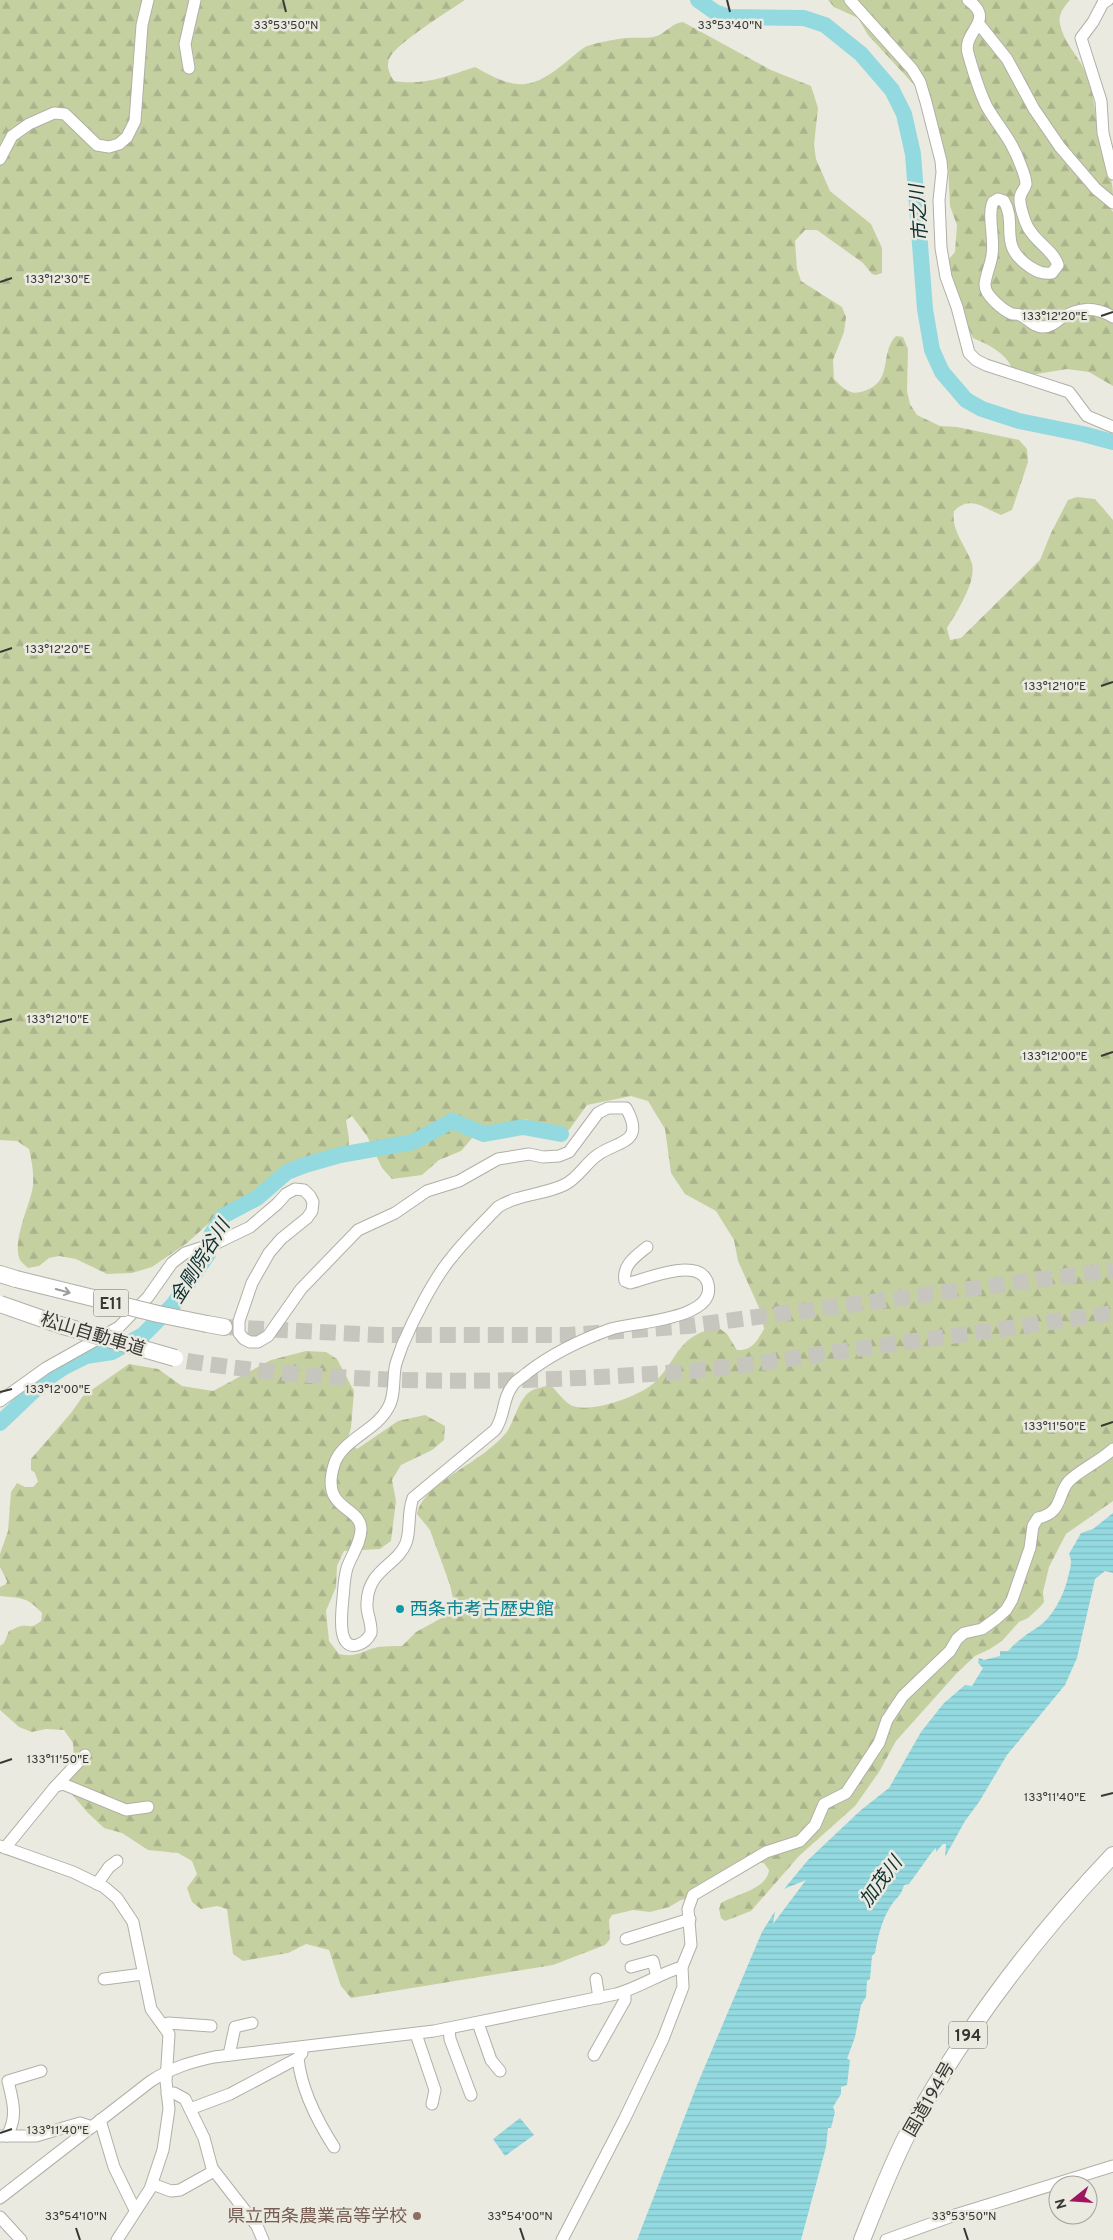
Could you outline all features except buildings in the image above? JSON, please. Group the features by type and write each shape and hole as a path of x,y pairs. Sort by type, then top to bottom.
{"highway":[{"name":"松山自動車道","path":"0,1274 158,1314 216,1325"},
{"name":"松山自動車道","path":"0,1304 60,1325 181,1360"},
{"name":"国道194号","path":"862,2240 906,2137 940,2077 1005,1981 1113,1855"}],"street":[{"path":"0,158 12,136 29,124 54,113 65,114 97,145 109,147 119,144 127,136 135,121 142,25 148,0"},
{"path":"189,68 185,44 195,0"},
{"path":"850,0 912,69 920,82 941,161 942,172 939,200 943,261 969,353 976,360 986,365 1069,392 1087,416 1113,427"},
{"path":"968,0 976,6 980,16 979,24 970,37 968,51 979,88 988,107 1014,145 1026,184 1020,198 1025,220 1032,235 1044,248 1055,256 1058,265 1052,273 1043,274 1022,262 1010,244 1008,208 1004,201 998,199 991,206 994,234 985,289 1006,311 1021,315 1035,325 1044,327 1053,325 1071,312 1081,309 1091,308 1103,311 1113,317"},
{"path":"1113,1 1108,0 1102,3 1093,22 1081,38 1101,101 1103,133 1113,174"},
{"path":"979,24 1007,59 1034,109 1060,148 1096,189 1113,203"},
{"path":"0,1400 54,1363 119,1327 148,1297 172,1263 185,1253 219,1242 250,1227 278,1204 286,1194 295,1189 304,1190 313,1202 312,1211 307,1218 281,1239 269,1253 252,1283 239,1322 239,1333 244,1339 258,1342 268,1336 301,1289 358,1230 395,1213 427,1191 459,1181 487,1163 498,1159 529,1154 543,1157 559,1156 570,1152 594,1118 608,1108 626,1108 632,1132 624,1143 598,1155 570,1182 547,1191 521,1196 503,1204 451,1257 432,1286 403,1345 395,1366 389,1408 377,1422 343,1450 334,1463 331,1489 334,1498 356,1519 361,1528 344,1578 341,1624 344,1637 353,1646 367,1640 371,1633 366,1604 369,1590 380,1571 402,1550 406,1542 409,1508 413,1498 454,1461 495,1430 499,1424 508,1393 514,1384 543,1361 581,1340 628,1324 674,1317 700,1306 708,1293 709,1286 706,1277 700,1272 684,1270 630,1283 625,1281 626,1269 630,1261 647,1247"},
{"path":"562,2240 612,2146 664,2040 683,1987 682,1967 691,1945 688,1909 693,1895 766,1852 800,1841 815,1825 824,1804 846,1792 878,1743 887,1720 903,1696 950,1651 957,1639 964,1633 982,1629 1006,1610 1012,1600 1020,1577 1030,1548 1033,1526 1038,1518 1046,1516 1060,1502 1068,1482 1113,1449"},
{"path":"85,1756 2,1847 47,1862 97,1884 117,1898 129,1913 135,1930 151,2009 169,2034 166,2071 169,2109 161,2159 152,2184 117,2240"},
{"path":"56,1786 63,1784 126,1810 148,1807"},
{"path":"97,1884 109,1867 117,1861"},
{"path":"626,1939 690,1919"},
{"path":"631,1967 653,1961 657,1977"},
{"path":"0,2198 166,2071 189,2063 307,2046 416,2034 478,2023 625,1992 682,1967"},
{"path":"104,1979 143,1974"},
{"path":"596,1979 599,1998"},
{"path":"587,2042 596,2051 626,2000 625,1992"},
{"path":"163,2025 168,2023 210,2026"},
{"path":"229,2056 235,2027 252,2023"},
{"path":"478,2023 491,2060 500,2071"},
{"path":"448,2028 471,2095"},
{"path":"416,2034 435,2090 432,2104"},
{"path":"190,2109 230,2094 298,2058 307,2046"},
{"path":"298,2058 302,2083 308,2098 334,2147"},
{"path":"3,2136 13,2124 14,2116 8,2081 42,2071"},
{"path":"167,2094 180,2095 190,2109 204,2138 210,2163 214,2171 257,2226 263,2240"},
{"path":"3,2136 36,2136 80,2123 96,2124"},
{"path":"96,2124 135,2210"},
{"path":"886,2240 973,2209 1113,2166"},
{"path":"152,2184 171,2191 180,2190 214,2171"},
{"path":"0,2216 21,2240"}],"green space":[{"path":"0,0 465,0 412,36 394,52 388,62 390,74 394,81 405,82 435,79 475,67 509,83 528,83 549,75 585,47 617,39 657,36 676,24 683,22 771,70 811,86 818,108 814,145 816,159 830,191 871,224 882,248 882,273 876,275 872,274 863,263 817,230 805,230 795,241 797,269 801,281 842,307 846,317 844,332 833,360 834,379 844,389 855,393 873,387 883,374 891,343 896,336 903,337 908,349 907,391 910,404 917,415 940,426 957,427 1019,440 1027,449 1028,462 1012,510 1001,515 972,503 960,506 954,511 956,530 973,568 972,577 965,596 947,628 950,640 961,638 1040,560 1068,500 1077,497 1095,499 1113,520 1113,1501 1066,1534 1049,1567 1043,1592 1044,1602 1040,1607 1028,1618 1019,1622 1002,1641 975,1656 956,1674 896,1741 879,1772 855,1806 799,1856 751,1911 725,1921 721,1918 719,1909 721,1903 763,1882 769,1870 764,1863 758,1863 704,1893 681,1900 669,1907 650,1912 633,1910 612,1915 609,1920 610,1939 605,1945 553,1965 351,1998 341,1986 329,1950 306,1944 288,1953 243,1961 233,1954 227,1909 217,1906 201,1909 192,1902 187,1888 197,1874 192,1861 178,1853 148,1850 122,1833 104,1828 70,1792 68,1780 74,1762 73,1743 64,1730 46,1729 32,1732 19,1727 0,1710 0,1646 4,1643 9,1631 21,1626 35,1625 41,1621 42,1613 28,1601 0,1596 0,1587 6,1584 7,1581 0,1567 0,1554 8,1531 11,1492 17,1483 25,1487 33,1487 38,1482 35,1473 31,1470 31,1459 71,1413 83,1396 129,1364 158,1369 182,1386 213,1391 271,1360 306,1351 326,1352 337,1359 354,1391 351,1428 347,1441 357,1449 398,1421 425,1415 445,1426 444,1440 432,1450 401,1465 392,1480 396,1501 391,1541 380,1549 344,1551 337,1566 336,1587 326,1611 329,1641 339,1654 350,1655 359,1654 378,1647 402,1646 416,1632 449,1614 454,1603 450,1585 430,1530 417,1514 420,1504 437,1486 481,1456 506,1433 523,1399 531,1391 550,1385 566,1402 577,1407 588,1408 613,1403 638,1393 655,1382 681,1348 695,1335 719,1328 727,1334 737,1350 742,1350 754,1344 764,1329 761,1312 738,1261 734,1240 716,1211 685,1194 671,1173 665,1129 648,1101 631,1096 587,1105 569,1130 551,1132 526,1119 485,1130 473,1137 461,1151 439,1160 422,1175 392,1179 382,1168 367,1136 352,1116 346,1120 349,1139 348,1157 334,1164 323,1157 311,1158 274,1175 255,1195 219,1214 187,1243 152,1267 132,1273 107,1274 76,1259 59,1256 49,1258 39,1266 28,1268 20,1260 18,1253 19,1235 32,1191 32,1165 29,1149 17,1141 0,1140"},
{"path":"828,0 1070,0 1061,14 1060,24 1067,42 1082,65 1088,79 1093,95 1099,135 1113,188 1113,195 1109,193 1105,200 1113,212 1113,386 1089,372 1067,369 1031,375 1013,369 996,350 973,338 953,289 948,260 955,252 957,225 950,206 948,165 918,89 868,35 858,18 834,7"}],"water":[{"name":"加茂川","path":"1113,1513 1113,1573 1105,1571 1095,1579 1077,1658 1065,1685 1007,1755 979,1802 965,1821 945,1857 946,1844 943,1844 936,1852 936,1848 932,1852 909,1884 904,1885 883,1922 875,1953 872,1956 866,1997 861,2005 855,2037 847,2059 850,2060 847,2085 841,2087 841,2094 833,2107 835,2112 831,2128 828,2128 826,2147 801,2240 637,2240 697,2085 762,1932 775,1911 773,1924 806,1880 784,1889 808,1860 861,1810 889,1788 921,1732 944,1703 965,1685 972,1686 983,1668 978,1663 979,1658 984,1660 1000,1656 1000,1651 1008,1651 1048,1618 1064,1591 1071,1566 1069,1554 1081,1533 1093,1529"},
{"path":"520,2118 534,2135 505,2156 493,2139"}],"waterway":[{"name":"市之川","path":"698,0 715,12 728,17 804,18 825,25 861,54 892,90 904,114 913,154 925,309 932,350 942,372 966,400 982,409 1019,421 1113,442"},
{"name":"金剛院谷川","path":"0,1423 46,1379 64,1367 86,1356 112,1352 143,1335 173,1305 208,1254 211,1235 223,1216 257,1198 287,1172 340,1155 413,1142 452,1121 484,1134 523,1127 561,1134"}],"tunnel":[{"path":"224,1327 378,1335 569,1335 688,1326 1113,1270"},
{"path":"187,1361 250,1369 376,1379 439,1381 565,1379 691,1371 734,1366 1113,1313"}],"place":[{"name":"西条市考古歴史館","path":"400,1609"},
{"name":"県立西条農業高等学校","path":"417,2216"}]}
